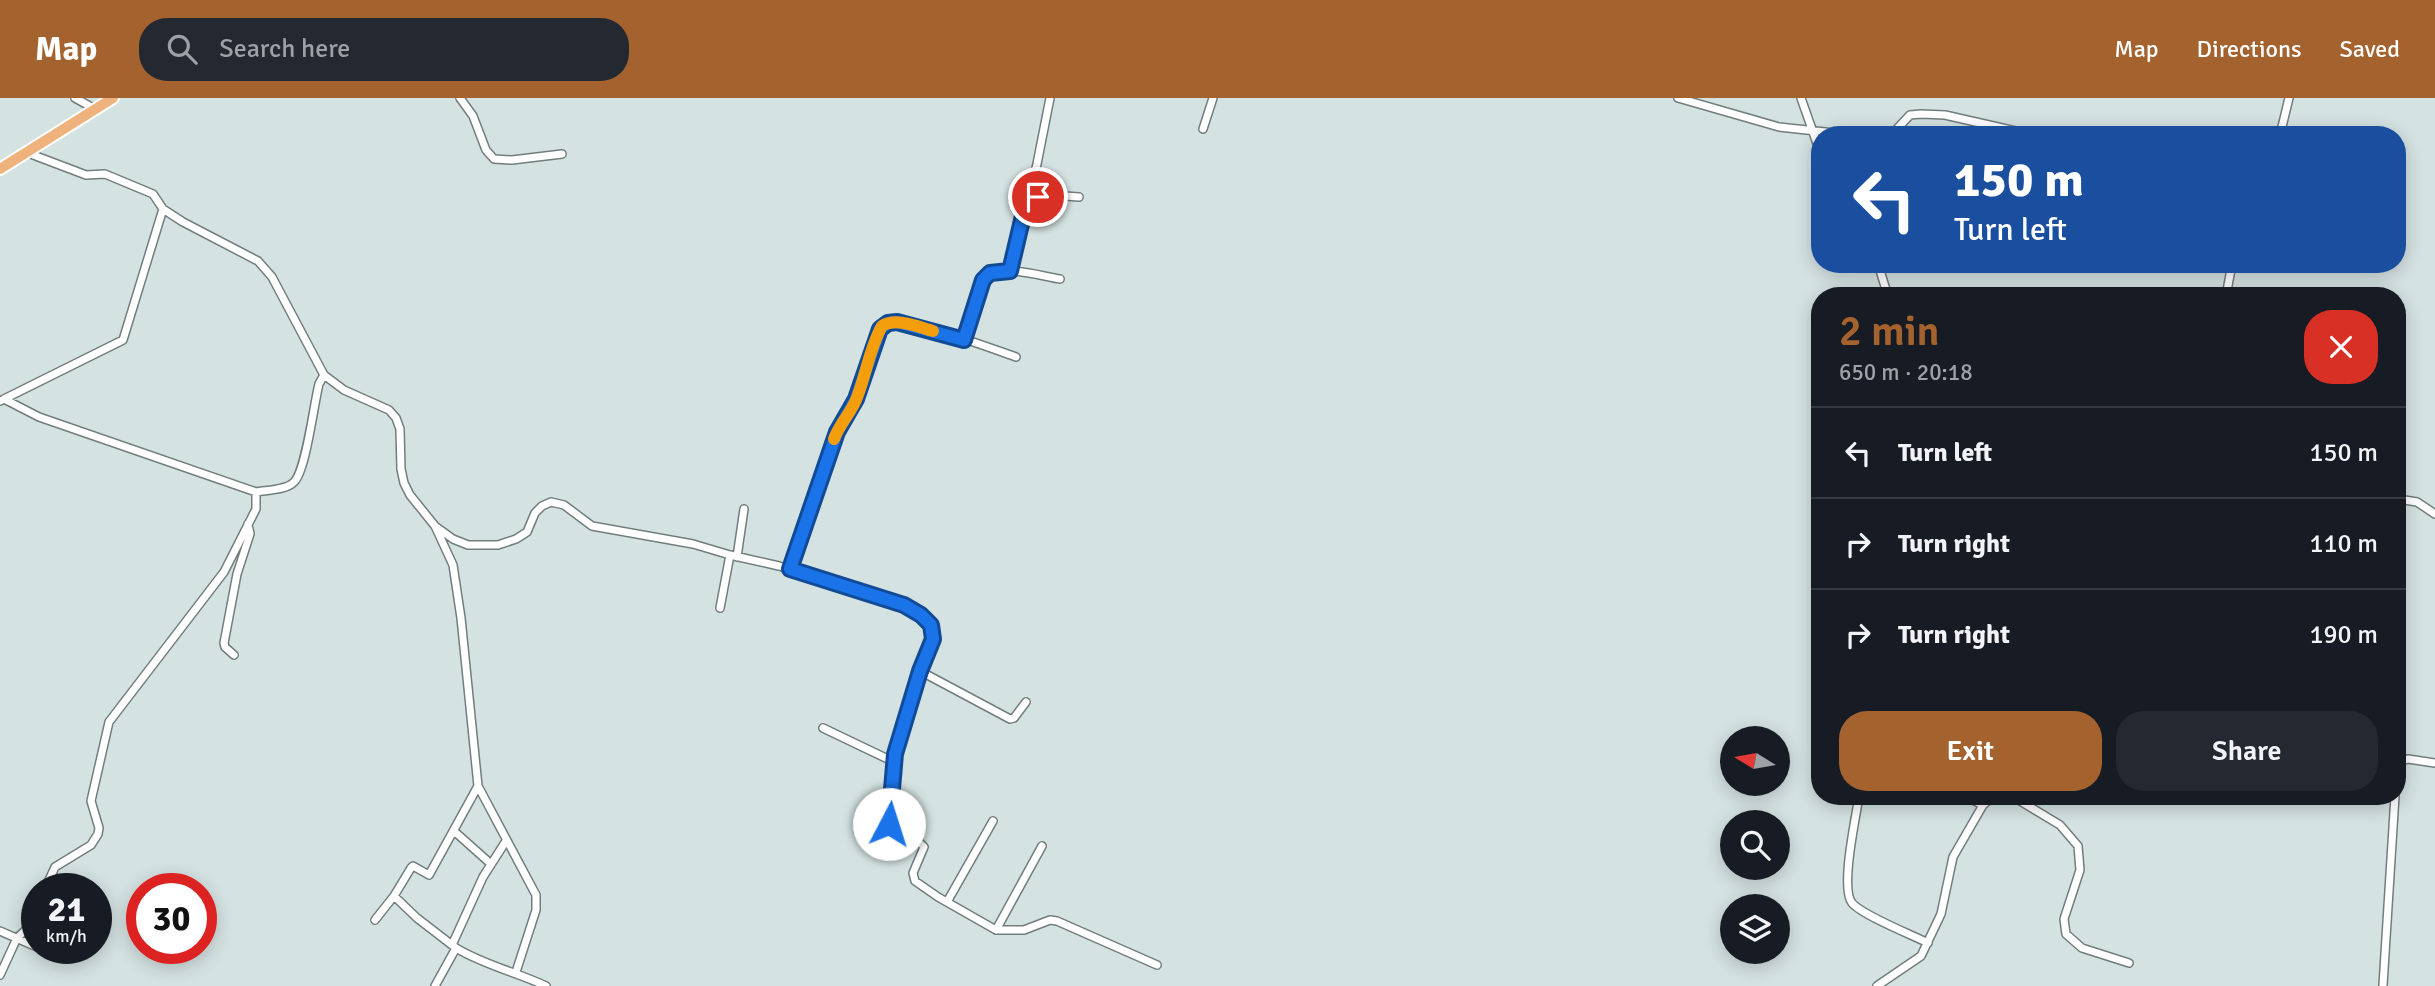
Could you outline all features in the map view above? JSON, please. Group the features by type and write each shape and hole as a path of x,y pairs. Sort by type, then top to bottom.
{"main road":[{"path":"0,169 113,98"}],"street":[{"path":"75,98 95,109"},
{"path":"460,98 473,116 486,150 494,159 562,154"},
{"path":"1010,271 1043,138 1050,98"},
{"path":"1203,129 1213,98"},
{"path":"1678,98 1767,124 1811,131"},
{"path":"1801,98 1811,128"},
{"path":"2282,126 2289,98"},
{"path":"1900,126 1910,115 1921,114 1945,115 1993,126"},
{"path":"28,153 86,175 105,174 146,191 158,198 163,209 258,261 267,269 324,375 344,390 389,410 396,418 400,429 404,483 410,495 435,526 453,565 469,686 478,786 536,895 537,903 516,972"},
{"path":"1027,199 1079,197"},
{"path":"2,400 123,340 163,209"},
{"path":"964,340 983,280 990,273 1010,271 1060,279"},
{"path":"790,569 837,432 856,399 882,326 897,322 1016,357"},
{"path":"2,400 39,417 257,492 290,485 297,480 319,384 324,375"},
{"path":"52,873 55,867 91,845 98,834 99,828 91,801 109,722 224,572 257,504 257,492"},
{"path":"2406,500 2417,502 2435,514"},
{"path":"435,526 453,539 468,545 498,545 527,532 535,513 551,502 564,505 592,526 601,529 693,544 790,569 904,605 927,619 931,625 933,639 920,671 894,762 889,824 922,844 923,854 913,873 915,880 996,930 1024,930 1050,920 1057,921 1157,965"},
{"path":"720,608 744,509"},
{"path":"234,655 225,643 237,574 250,534 248,524"},
{"path":"920,671 1012,720 1026,702"},
{"path":"823,728 894,762"},
{"path":"2406,760 2435,763"},
{"path":"375,920 394,896 411,867 429,875 478,786"},
{"path":"1858,805 1846,883 1850,900 1862,910 1928,943"},
{"path":"1877,986 1921,956 1943,906 1953,857 1983,805"},
{"path":"2027,805 2060,825 2078,846 2080,870 2064,919 2066,934 2082,948 2129,963"},
{"path":"2383,985 2394,805"},
{"path":"947,902 993,821"},
{"path":"454,831 491,864"},
{"path":"435,986 454,946 468,905 506,841"},
{"path":"996,930 1042,846"},
{"path":"394,896 417,918 479,962 516,972 545,986"},
{"path":"0,931 21,940"},
{"path":"0,975 21,934"}],"slow traffic":[{"path":"834,439 839,425 856,399 882,326 897,322 933,331"}],"route":[{"path":"889,824 895,754 920,671 933,639 931,625 927,619 904,605 805,576 790,569 839,425 856,399 880,329 884,324 897,322 964,340 983,280 990,273 1010,271 1027,199 1038,197"}]}
